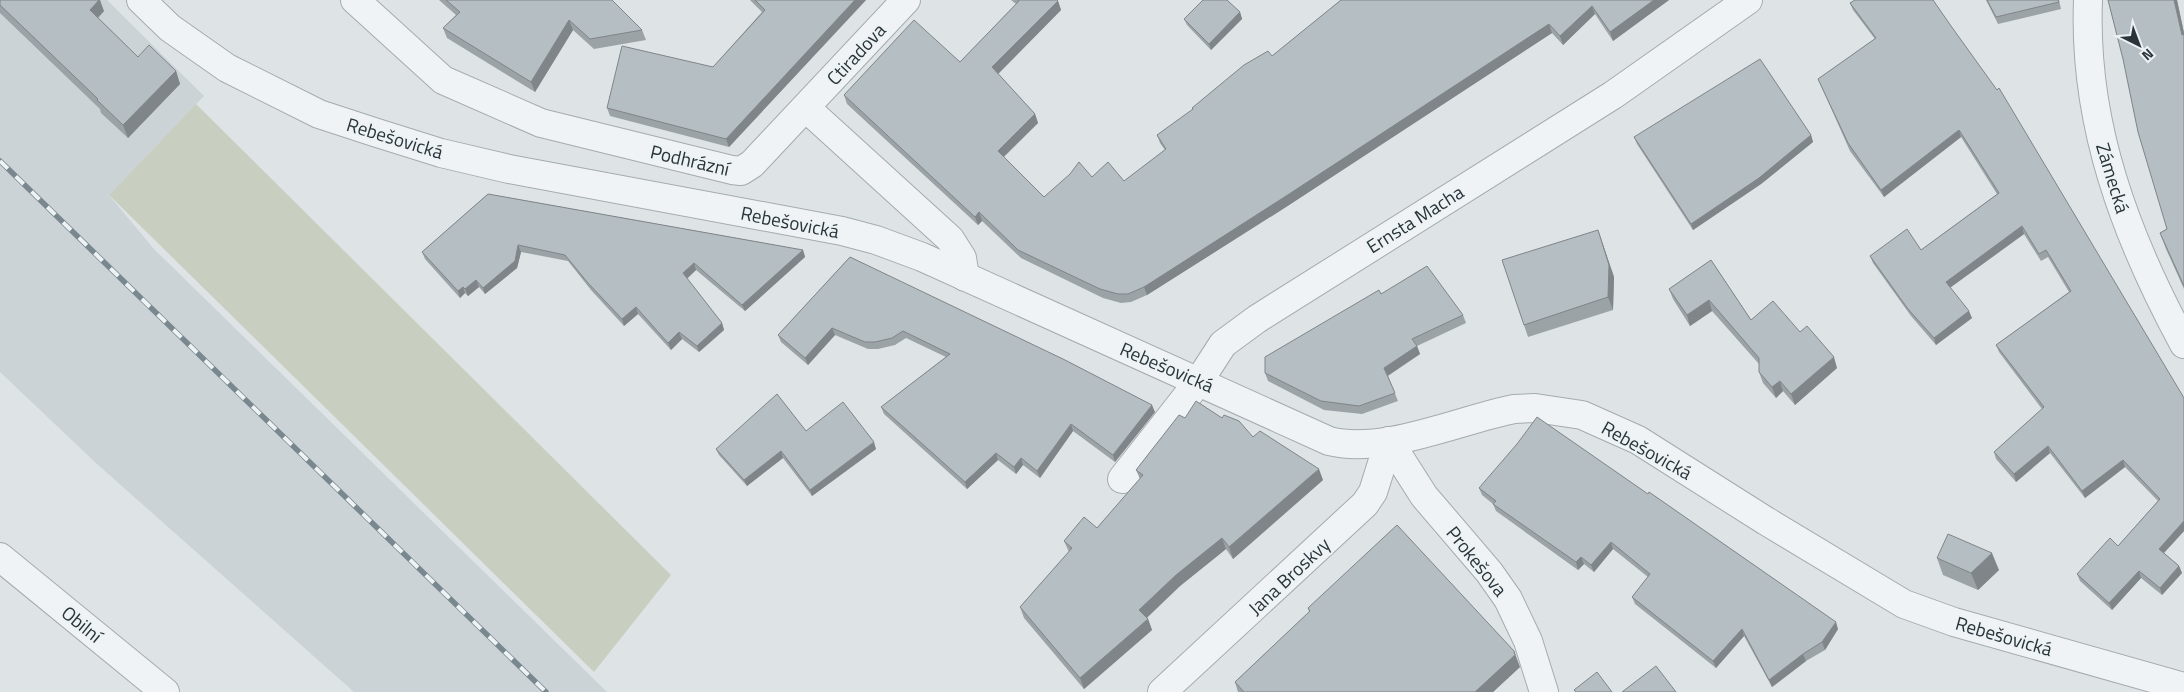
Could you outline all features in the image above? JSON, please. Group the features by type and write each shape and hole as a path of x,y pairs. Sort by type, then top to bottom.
{"street":[{"name":"Rebešovická","path":"141,0 170,28 227,68 319,114 474,162 842,231 876,240 922,257 1329,441 1350,444 1389,441 1514,409 1535,408 1582,415 1638,440 1766,521 1904,604 1954,622 2184,687"},
{"name":"Podhrázní","path":"355,0 443,80 541,124 732,170 741,171 752,164 806,108"},
{"name":"Ctiradova","path":"806,108 906,0"},
{"name":"Ernsta Macha","path":"1122,479 1199,381 1223,344 1257,319 1613,95 1748,0"},
{"name":"Zámecká","path":"2088,0 2087,20 2093,100 2104,153 2120,209 2167,313 2184,344"},
{"path":"806,108 950,239 962,258 965,277"},
{"name":"Jana Broskvy","path":"1162,692 1365,504 1372,492 1389,441"},
{"name":"Prokešova","path":"1389,441 1424,496 1490,572 1508,599 1528,642 1544,692"},
{"name":"Obilní","path":"0,557 165,692"}],"shaded area":[{"path":"0,0 107,0 204,96 109,195 154,249 607,692 354,692 97,464 0,372"}],"green space":[{"path":"196,104 671,575 594,672 109,195"}],"building":[{"path":"0,0 99,0 90,10 138,57 149,45 176,71 123,125 0,5"},
{"path":"446,0 612,0 642,30 590,39 569,20 531,82 443,28 460,12"},
{"path":"755,0 855,0 726,139 607,108 622,46 713,67 765,10"},
{"path":"1018,0 1058,1 992,67 1035,114 998,151 1044,197 1070,174 1079,162 1092,177 1108,162 1124,181 1166,149 1157,135 1193,109 1244,65 1268,51 1272,56 1341,0 1654,0 1610,32 1592,6 1560,36 1549,24 1144,287 1128,294 1118,294 1100,289 1018,250 979,212 975,217 844,95 914,20 960,62"},
{"path":"1203,0 1227,0 1240,12 1209,44 1184,19"},
{"path":"1855,0 1933,0 1997,90 1999,88 2184,398 2184,521 2159,549 2179,566 2160,588 2139,571 2109,603 2077,574 2110,538 2118,546 2160,499 2123,460 2082,491 2048,446 2014,474 1994,452 2044,407 1996,345 2071,291 2046,250 2039,254 2022,226 1946,282 1969,311 1934,338 1908,309 1870,256 1907,229 1921,250 1999,193 1959,130 1881,190 1848,143 1818,79 1876,38 1850,3"},
{"path":"1987,0 2058,0 2059,2 1996,17"},
{"path":"2108,0 2174,0 2182,35 2184,34 2184,286 2160,233 2167,229 2138,132 2123,59"},
{"path":"1760,59 1811,135 1759,178 1691,224 1634,137"},
{"path":"488,194 803,250 742,305 694,263 683,273 722,323 697,346 679,332 668,343 636,307 622,319 565,255 518,245 515,261 483,288 476,280 465,289 463,287 458,291 422,252"},
{"path":"1598,230 1609,265 1608,297 1524,325 1502,260"},
{"path":"850,257 1065,360 1152,405 1113,455 1071,424 1037,471 1021,458 1014,467 996,453 965,482 881,407 950,354 903,331 892,338 865,342 832,328 805,358 778,335"},
{"path":"1711,260 1751,320 1773,301 1800,332 1807,326 1834,357 1791,394 1780,381 1772,387 1759,372 1759,358 1709,300 1687,315 1669,289"},
{"path":"1427,266 1463,315 1412,339 1417,346 1384,368 1395,393 1359,406 1321,401 1265,373 1265,357 1379,290 1381,294"},
{"path":"777,394 806,431 843,402 874,442 810,490 781,451 744,480 716,449"},
{"path":"1196,401 1222,418 1224,415 1239,421 1253,437 1260,431 1319,469 1229,547 1222,538 1176,575 1139,610 1148,619 1080,678 1020,607 1072,548 1064,541 1084,517 1097,528 1143,475 1136,470 1179,415 1185,418"},
{"path":"1537,417 1836,622 1822,642 1769,680 1742,629 1713,661 1632,597 1650,574 1611,542 1591,565 1581,557 1576,562 1493,504 1496,501 1479,488 1517,444"},
{"path":"1397,525 1514,651 1515,655 1475,692 1244,692 1235,682 1310,611 1308,608"},
{"path":"1948,534 1992,553 1971,573 1937,558"},
{"path":"1656,666 1676,692 1622,692"},
{"path":"1597,672 1612,692 1576,692 1574,690"}],"railway":[{"path":"0,161 546,692"}]}
